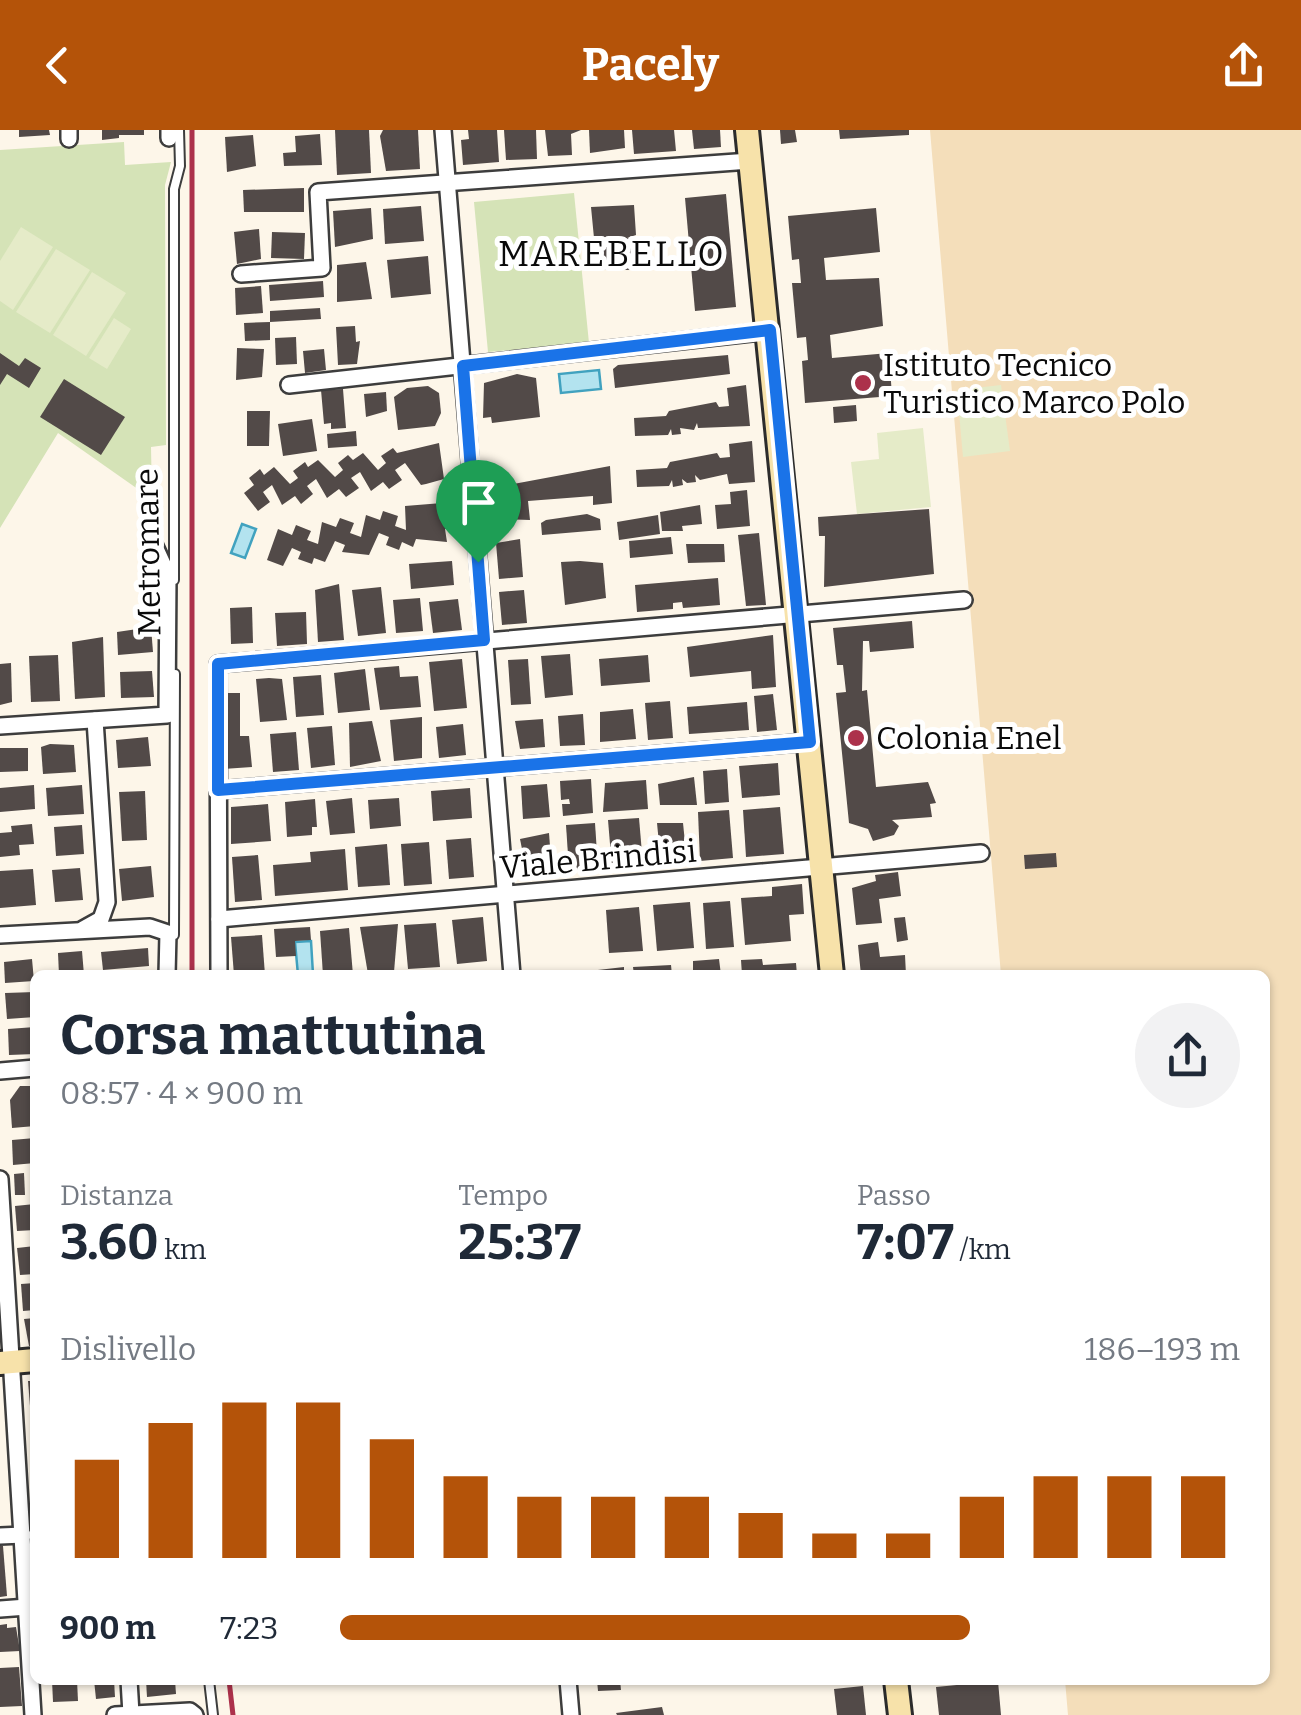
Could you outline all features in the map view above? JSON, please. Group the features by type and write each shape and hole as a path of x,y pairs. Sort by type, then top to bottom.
{"street":[{"path":"443,130 512,970"},
{"path":"747,130 832,970"},
{"path":"241,274 322,268 318,192 750,162"},
{"path":"289,385 770,330"},
{"path":"0,726 167,715 168,575 153,542"},
{"path":"219,970 218,664 964,600"},
{"path":"83,930 102,919 107,902 95,720"},
{"path":"218,790 810,742"},
{"name":"Viale Brindisi","path":"218,919 982,853"},
{"path":"0,935 150,927 168,934 171,970"},
{"path":"0,1071 30,1068"},
{"path":"0,1179 5,1362 30,1661"},
{"path":"5,1362 30,1360"},
{"path":"0,1536 22,1535"},
{"path":"0,1609 27,1607"},
{"path":"31,1685 33,1715"},
{"path":"129,1685 131,1714"},
{"path":"568,1685 571,1715"},
{"path":"897,1685 900,1715"},
{"path":"115,1715 192,1713"}],"lane":[{"name":"Metromare","path":"171,970 174,190 180,166 172,133"},
{"path":"209,1685 213,1715"}],"green space":[{"path":"124,142 125,165 171,162 165,185 166,445 151,447 152,499 58,433 0,528 0,150"},
{"path":"574,193 589,343 488,352 474,202"},
{"path":"21,227 53,247 13,310 0,301 0,261"},
{"path":"56,249 90,270 50,333 16,312"},
{"path":"92,272 126,293 86,356 53,335"},
{"path":"114,318 131,329 107,369 89,358"},
{"path":"1001,385 1010,451 963,457 957,390"},
{"path":"923,428 931,507 857,514 851,462 879,459 877,433"}],"sand":[{"path":"930,130 1301,130 1301,1715 1068,1715 1065,1685 1270,1685 1270,970 1001,970"}],"water":[{"path":"599,370 601,389 561,393 559,374"},
{"path":"242,524 256,529 245,558 231,553"},
{"path":"311,941 313,970 298,970 295,942"}],"building":[{"path":"19,130 49,130 50,135 19,137"},
{"path":"102,130 144,130 144,135 102,140"},
{"path":"335,130 369,130 371,173 337,175"},
{"path":"383,130 418,130 420,169 386,171 380,136"},
{"path":"468,130 497,130 499,162 463,165 461,140 469,139"},
{"path":"504,130 536,130 537,159 506,160"},
{"path":"545,130 581,130 571,134 572,155 548,156"},
{"path":"589,130 624,130 625,148 590,153"},
{"path":"632,130 674,130 676,151 634,154"},
{"path":"692,130 720,130 721,147 694,149"},
{"path":"780,130 795,130 797,142 781,144"},
{"path":"839,130 909,130 909,135 840,139"},
{"path":"320,134 322,165 284,166 283,153 296,152 295,136"},
{"path":"253,135 256,166 227,172 225,137"},
{"path":"304,188 304,212 244,212 243,190"},
{"path":"726,194 736,307 695,311 685,198"},
{"path":"634,205 636,235 627,238 636,237 639,270 596,270 594,244 610,242 609,237 594,238 591,207"},
{"path":"421,206 424,241 385,244 383,209"},
{"path":"371,208 373,239 335,247 333,211"},
{"path":"876,208 880,252 824,258 826,280 879,278 883,326 830,335 832,358 889,353 892,396 805,403 802,361 808,360 806,337 797,338 792,283 801,283 799,259 792,260 788,216"},
{"path":"259,229 261,259 237,264 234,232"},
{"path":"272,232 305,233 304,259 271,258"},
{"path":"428,256 431,294 391,298 387,260"},
{"path":"366,262 372,299 337,302 337,265"},
{"path":"323,281 324,297 270,301 269,285"},
{"path":"261,286 263,313 236,315 235,288"},
{"path":"320,308 321,319 270,322 270,311"},
{"path":"270,322 270,340 245,341 244,323"},
{"path":"355,326 356,342 360,341 357,364 338,365 336,327"},
{"path":"296,337 297,364 276,365 275,338"},
{"path":"237,348 264,349 262,377 236,380"},
{"path":"324,349 326,370 305,373 303,351"},
{"path":"0,353 19,366 25,358 41,368 29,388 7,374 0,385"},
{"path":"728,355 730,374 615,388 613,369 618,365"},
{"path":"517,374 536,378 540,417 492,423 491,417 483,418 484,383"},
{"path":"64,379 125,417 101,455 40,417"},
{"path":"746,385 750,426 698,428 697,423 694,430 680,428 681,434 672,435 671,429 668,435 635,436 634,418 666,416 669,411 716,402 719,407 729,406 727,388"},
{"path":"428,386 439,393 441,413 435,426 398,430 394,397 407,388"},
{"path":"343,389 346,428 331,429 331,423 324,424 321,390"},
{"path":"386,392 387,411 366,417 364,394"},
{"path":"856,405 857,421 834,423 833,407"},
{"path":"247,411 270,411 269,446 247,446"},
{"path":"312,419 317,451 283,456 278,424"},
{"path":"356,431 357,446 328,448 327,434"},
{"path":"752,441 755,482 729,484 727,474 700,480 695,475 696,482 682,479 683,485 673,487 672,480 669,486 637,487 636,470 667,468 670,462 717,453 720,458 730,457 729,444"},
{"path":"439,443 444,479 426,484 421,485 405,463 395,470 402,480 389,489 383,482 371,491 360,472 351,478 359,488 346,497 339,489 327,498 316,479 307,486 313,494 301,504 295,496 282,505 272,485 263,492 270,502 258,511 244,493 254,485 249,478 260,469 264,475 274,467 290,484 298,478 293,471 305,462 308,467 318,460 335,477 343,470 338,463 348,455 353,460 363,453 378,470 386,463 381,456 393,448 397,453"},
{"path":"610,466 612,503 593,505 593,496 528,501 530,520 495,519 492,488"},
{"path":"747,490 750,526 717,529 715,505 731,504 730,492"},
{"path":"442,503 449,528 445,529 447,542 416,539 413,547 402,542 399,550 386,545 389,537 379,533 369,555 342,552 345,545 335,541 325,562 314,558 312,564 298,559 301,552 292,548 283,566 267,560 278,529 292,535 296,525 311,531 307,540 318,544 322,522 336,527 340,518 354,523 350,533 361,537 366,515 380,520 383,511 398,516 395,526 406,530 405,506"},
{"path":"700,505 702,524 682,526 683,531 662,531 660,512"},
{"path":"929,509 934,574 824,587 825,536 819,536 818,517"},
{"path":"587,514 600,519 601,530 542,535 541,523 546,520"},
{"path":"658,515 660,534 619,540 617,522"},
{"path":"759,533 766,605 746,606 738,535"},
{"path":"671,537 673,554 630,558 629,541"},
{"path":"520,539 523,577 499,579 496,543"},
{"path":"686,544 724,544 725,562 688,563"},
{"path":"452,561 454,585 411,589 409,564"},
{"path":"561,562 603,563 606,598 565,605"},
{"path":"718,578 720,605 683,608 682,602 673,603 673,609 637,612 635,585"},
{"path":"339,584 344,640 318,642 315,590"},
{"path":"381,587 386,633 358,636 352,590"},
{"path":"524,590 527,623 502,625 499,592"},
{"path":"420,598 423,631 396,633 393,600"},
{"path":"458,599 462,630 433,633 429,602"},
{"path":"252,607 253,643 231,644 230,608"},
{"path":"306,612 307,644 277,646 275,613"},
{"name":"Colonia Enel","path":"912,621 914,648 870,652 869,641 863,641 862,691 867,690 876,787 928,782 936,803 930,804 932,817 892,820 899,826 894,835 873,841 868,829 849,823 836,693 846,692 843,665 837,665 833,628"},
{"path":"151,627 153,652 118,655 117,632"},
{"path":"773,635 776,687 752,689 751,671 690,677 687,647"},
{"path":"103,637 105,697 75,699 72,642"},
{"path":"570,654 573,695 545,698 541,656"},
{"path":"58,655 60,701 31,702 29,656"},
{"path":"648,655 650,682 601,686 599,659"},
{"path":"462,659 467,708 434,711 429,662"},
{"path":"528,659 531,704 511,705 508,660"},
{"path":"11,663 12,702 0,705 0,664"},
{"path":"399,666 400,677 418,676 421,707 380,710 374,668"},
{"path":"365,669 370,710 338,713 334,673"},
{"path":"152,671 154,697 121,698 120,672"},
{"path":"321,675 324,715 296,717 293,677"},
{"path":"256,679 282,679 287,720 260,722"},
{"path":"224,693 240,693 240,736 249,736 252,767 223,769"},
{"path":"773,694 777,730 757,732 754,696"},
{"path":"670,701 673,738 648,740 645,703"},
{"path":"747,702 749,730 689,734 687,707"},
{"path":"633,709 636,739 600,742 600,712"},
{"path":"583,714 585,745 560,746 558,716"},
{"path":"422,717 422,758 394,761 390,720"},
{"path":"543,719 545,747 520,749 515,721"},
{"path":"372,721 381,761 350,767 349,723"},
{"path":"463,724 466,755 439,758 436,727"},
{"path":"332,726 335,765 311,768 307,728"},
{"path":"296,732 299,770 273,772 270,734"},
{"path":"148,737 151,766 118,768 116,740"},
{"path":"74,745 76,772 43,774 41,747"},
{"path":"0,748 28,748 28,771 0,772"},
{"path":"778,763 780,795 742,798 739,766"},
{"path":"727,769 729,802 705,804 703,771"},
{"path":"694,777 697,805 660,805 658,784"},
{"path":"591,779 593,813 563,816 562,804 570,804 569,799 561,800 560,781"},
{"path":"646,780 648,809 603,812 605,783"},
{"path":"547,784 550,817 523,819 521,786"},
{"path":"34,785 35,809 0,812 0,788"},
{"path":"82,785 84,814 48,816 46,788"},
{"path":"470,788 472,818 433,821 431,791"},
{"path":"145,791 147,840 122,841 119,792"},
{"path":"352,798 355,833 330,835 326,801"},
{"path":"399,798 401,826 370,829 368,800"},
{"path":"315,799 317,827 312,827 312,835 287,837 285,802"},
{"path":"268,804 271,841 231,844 231,807"},
{"path":"780,807 784,854 746,857 743,810"},
{"path":"729,810 733,858 700,861 698,812"},
{"path":"639,818 643,865 612,868 608,820"},
{"path":"595,823 598,868 569,870 566,825"},
{"path":"657,823 683,823 687,862 661,864"},
{"path":"32,824 34,844 19,845 20,855 0,857 0,833 12,832 11,826"},
{"path":"82,825 84,854 56,856 54,827"},
{"path":"549,833 552,872 527,874 520,839"},
{"path":"471,838 474,877 449,879 446,840"},
{"path":"429,842 432,884 404,886 401,844"},
{"path":"387,844 390,885 358,887 355,847"},
{"path":"345,849 348,890 275,896 273,865 311,862 310,852"},
{"path":"1056,853 1057,867 1025,869 1024,855"},
{"path":"258,855 262,900 235,902 232,857"},
{"path":"151,866 154,897 122,901 119,869"},
{"path":"80,868 83,900 55,902 52,870"},
{"path":"33,869 36,905 0,908 0,871"},
{"path":"898,872 901,896 879,899 882,923 856,925 852,888 876,881 875,875"},
{"path":"802,884 804,914 789,915 791,941 745,945 741,898 772,896 772,887"},
{"path":"730,901 734,947 706,949 703,903"},
{"path":"690,902 694,948 657,951 653,905"},
{"path":"639,907 643,951 609,953 606,910"},
{"path":"483,917 487,961 457,964 452,920"},
{"path":"905,917 908,940 897,942 894,918"},
{"path":"436,923 440,967 408,969 404,925"},
{"path":"398,924 394,970 367,970 360,927"},
{"path":"310,927 311,940 295,941 296,956 276,957 274,929"},
{"path":"349,928 353,970 323,970 320,931"},
{"path":"262,935 265,970 234,970 231,937"},
{"path":"878,942 880,957 905,955 906,970 860,970 858,945"},
{"path":"148,948 149,966 103,970 101,952"},
{"path":"82,951 84,970 59,970 58,953"},
{"path":"32,959 30,981 5,983 4,962"},
{"path":"719,959 720,970 693,970 693,961"},
{"path":"762,959 763,965 796,963 797,970 742,970 741,960"},
{"path":"671,965 672,970 633,970 633,967"},
{"path":"30,992 30,1017 7,1019 5,993"},
{"path":"30,1027 30,1054 9,1055 8,1029"},
{"path":"20,1086 30,1086 30,1126 12,1128 10,1100"},
{"path":"30,1138 30,1163 13,1165 12,1140"},
{"path":"24,1173 25,1195 15,1195 14,1174"},
{"path":"30,1204 30,1230 17,1231 15,1206"},
{"path":"30,1247 30,1274 20,1275 17,1248"},
{"path":"30,1283 30,1310 23,1311 21,1284"},
{"path":"30,1318 30,1346 29,1346 24,1319"},
{"path":"0,1546 7,1596 0,1597"},
{"path":"7,1624 7,1628 16,1627 20,1651 0,1652 0,1625"},
{"path":"19,1667 22,1706 0,1707 0,1668"},
{"path":"52,1685 77,1685 78,1701 53,1702"},
{"path":"95,1685 114,1685 115,1697 96,1699"},
{"path":"146,1685 175,1685 176,1694 147,1697"},
{"path":"597,1685 620,1685 621,1690 598,1691"},
{"path":"998,1685 1001,1715 939,1715 936,1687"},
{"path":"863,1686 866,1715 837,1715 834,1689"},
{"path":"662,1707 664,1715 616,1713"}],"railway":[{"path":"192,130 192,970"},
{"path":"230,1685 233,1715"}],"place":[{"name":"Istituto Tecnico Turistico Marco Polo","path":"863,383"},
{"name":"Colonia Enel","path":"856,738"}],"district":[{"name":"MAREBELLO","path":"612,254"}],"route":[{"path":"770,330 810,742 218,790 218,664 484,640 478,562 463,366 770,330"}]}
